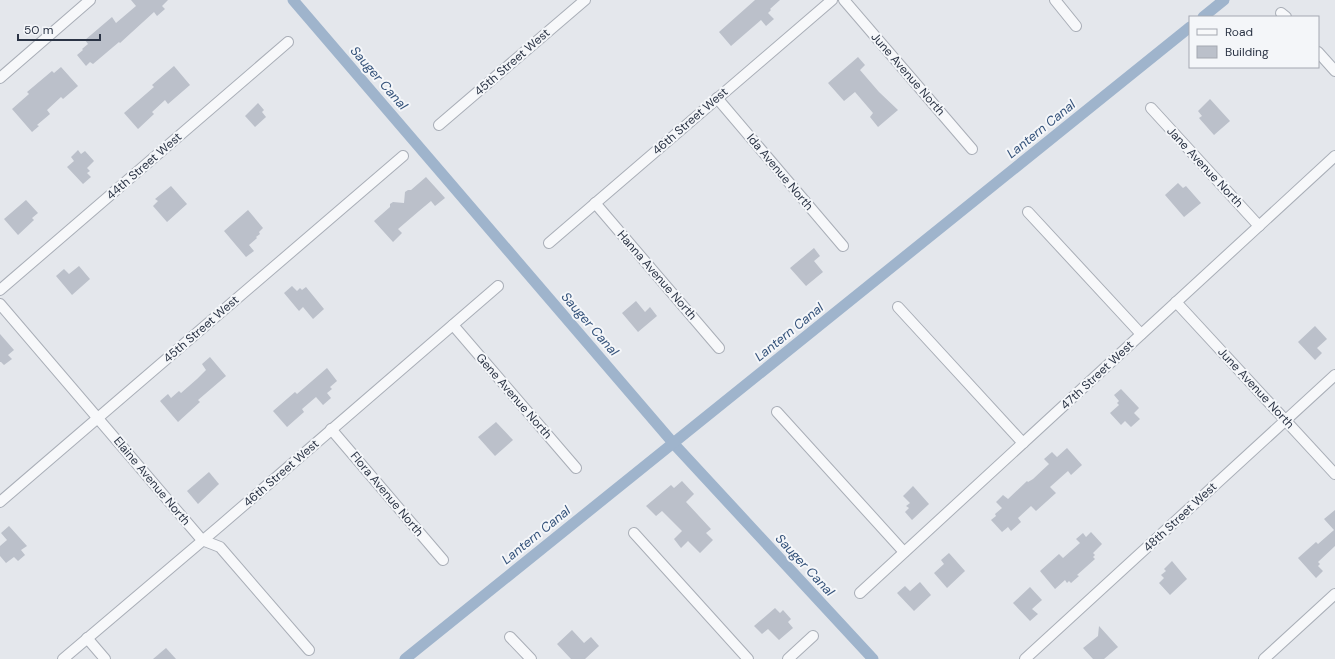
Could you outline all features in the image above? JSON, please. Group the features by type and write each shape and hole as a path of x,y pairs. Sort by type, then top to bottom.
{"street":[{"path":"0,78 90,0"},
{"name":"45th Street West","path":"439,125 585,0"},
{"name":"46th Street West","path":"549,243 832,0"},
{"name":"June Avenue North","path":"844,0 972,149"},
{"path":"1055,0 1076,26"},
{"name":"44th Street West","path":"0,290 288,42"},
{"path":"1319,53 1335,71"},
{"name":"Ida Avenue North","path":"718,98 844,246"},
{"name":"Jane Avenue North","path":"1151,108 1259,226"},
{"name":"45th Street West","path":"0,502 403,156"},
{"name":"47th Street West","path":"860,594 1335,156"},
{"name":"Hanna Avenue North","path":"595,203 719,348"},
{"path":"1028,212 1141,334"},
{"name":"46th Street West","path":"63,659 498,286"},
{"name":"June Avenue North","path":"1176,302 1335,474"},
{"name":"Elaine Avenue North","path":"0,304 202,540 220,547 310,650"},
{"path":"898,308 1023,443"},
{"name":"Gene Avenue North","path":"453,325 576,468"},
{"name":"48th Street West","path":"1025,659 1335,375"},
{"path":"777,412 904,552"},
{"name":"Flora Avenue North","path":"331,429 443,560"},
{"path":"634,533 748,659"},
{"path":"1264,659 1335,594"},
{"path":"788,659 813,636"},
{"path":"510,637 531,659"},
{"path":"87,638 105,659"}],"building":[{"path":"131,0 168,0 162,6 165,9 157,16 154,12 120,43 119,42 93,64 90,62 86,66 77,55 88,44 85,40 112,17 116,23 136,6"},
{"path":"755,0 780,0 770,9 771,10 768,13 774,19 766,26 761,20 731,46 719,32"},
{"path":"858,57 865,65 860,70 879,92 898,110 878,127 870,117 873,113 855,92 844,101 828,83"},
{"path":"174,66 190,85 168,104 165,100 152,112 154,114 138,129 124,113 154,87 152,85"},
{"path":"61,67 78,86 63,99 61,97 47,110 50,114 37,125 39,126 32,132 12,109 29,94 27,92 52,71 54,73"},
{"path":"1210,99 1230,121 1214,135 1199,118 1202,116 1198,111"},
{"path":"258,103 264,110 262,112 266,117 255,127 245,116"},
{"path":"78,150 81,154 85,151 94,161 87,168 90,171 87,173 91,177 83,184 67,167 74,161 71,157"},
{"path":"426,177 445,198 435,206 431,201 419,211 398,229 402,233 393,242 374,221 390,207 390,204 393,202 404,203 405,192 411,190"},
{"path":"1178,183 1183,188 1186,186 1201,203 1184,217 1165,195"},
{"path":"171,186 187,204 167,222 153,206 158,201 155,199"},
{"path":"26,200 38,213 32,218 34,220 18,235 4,219"},
{"path":"248,210 263,228 259,232 260,234 256,237 257,238 249,245 254,251 246,257 224,231"},
{"path":"814,248 820,256 814,261 823,272 806,286 790,268"},
{"path":"79,266 90,279 72,295 56,276 64,269 69,274"},
{"path":"292,286 297,291 300,288 302,290 306,287 324,309 313,319 303,307 299,311 284,293"},
{"path":"636,301 645,312 650,307 657,316 638,332 622,313"},
{"path":"1315,326 1327,339 1317,348 1322,353 1315,360 1298,342"},
{"path":"0,334 14,350 8,355 12,359 4,365 0,362"},
{"path":"210,357 226,376 198,400 200,402 178,422 160,401 168,394 171,398 179,391 181,393 197,379 206,370 202,364"},
{"path":"327,368 337,381 330,387 332,389 327,393 331,398 323,405 316,397 302,409 304,412 287,427 273,411 295,392 297,394"},
{"path":"1121,389 1139,408 1134,413 1140,419 1131,427 1125,421 1121,425 1110,413 1119,405 1117,403 1119,401 1114,395"},
{"path":"496,422 513,440 495,456 478,437"},
{"path":"1067,448 1082,465 1071,475 1068,471 1050,487 1056,493 1036,511 1031,506 1018,518 1021,522 1011,531 1008,527 1002,532 991,520 1002,508 996,502 1003,495 1008,499 1027,481 1028,482 1033,479 1049,464 1044,459 1052,452 1057,457"},
{"path":"209,472 219,484 198,504 187,491"},
{"path":"682,481 694,494 686,502 711,529 706,533 713,540 700,553 688,541 681,548 674,539 682,531 662,511 656,516 646,506 671,485 674,488"},
{"path":"913,486 929,504 912,520 905,512 909,508 906,506 910,503 903,496"},
{"path":"1335,510 1335,546 1318,562 1320,564 1318,566 1323,571 1316,578 1298,558 1316,542 1318,544 1334,530 1324,519"},
{"path":"9,526 27,546 21,550 25,555 18,561 14,557 6,563 0,556 0,546 7,540 1,533"},
{"path":"1091,532 1102,544 1093,553 1095,555 1093,557 1095,559 1077,575 1079,576 1071,583 1069,581 1067,583 1065,580 1055,589 1040,571 1059,554 1063,558 1080,543 1076,539 1083,533 1086,537"},
{"path":"949,553 965,571 947,588 934,573 944,564 941,560"},
{"path":"1172,561 1187,579 1170,595 1159,583 1164,578 1161,575 1166,571 1164,569"},
{"path":"920,582 931,595 914,611 897,593 905,586 910,591"},
{"path":"1030,587 1042,600 1032,609 1038,614 1030,621 1013,603"},
{"path":"775,608 780,613 783,610 791,619 788,622 793,628 779,640 768,629 762,634 754,626"},
{"path":"1099,626 1118,647 1104,659 1093,659 1083,648 1098,636"},
{"path":"572,630 584,643 591,637 599,646 585,659 571,659 557,644"},
{"path":"166,648 176,659 153,659"}],"waterway":[{"name":"Sauger Canal","path":"293,0 674,444 873,659"},
{"name":"Lantern Canal","path":"1204,16 1224,0"},
{"name":"Lantern Canal","path":"405,659 1189,28"}]}
